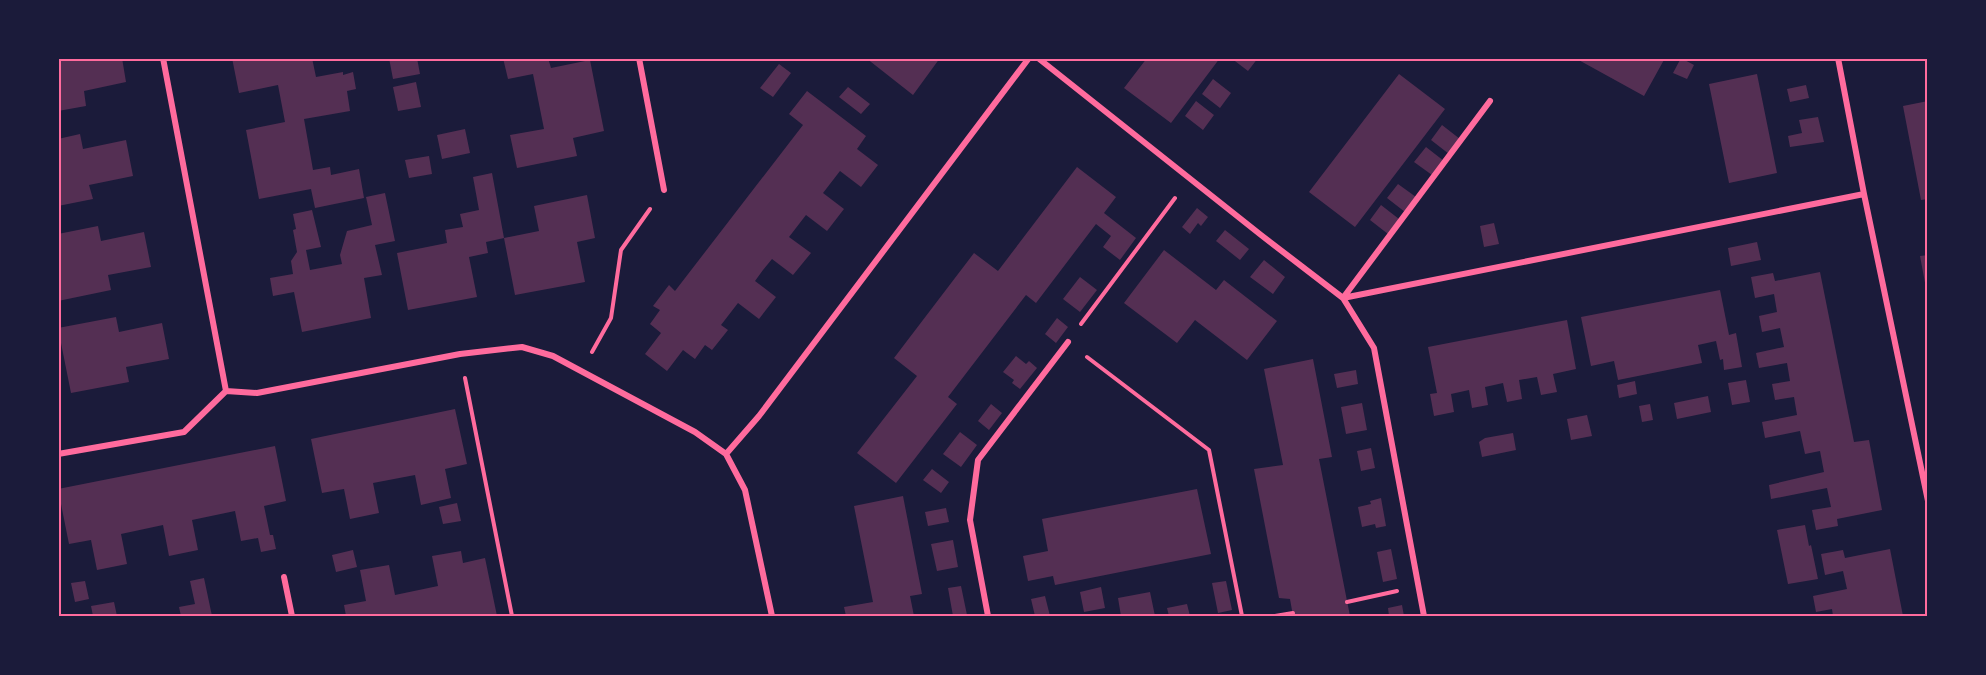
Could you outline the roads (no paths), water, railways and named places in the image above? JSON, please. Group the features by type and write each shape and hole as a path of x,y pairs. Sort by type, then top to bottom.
{"street":[{"path":"163,58 226,391"},
{"path":"639,58 664,190"},
{"path":"726,454 759,416 1029,58"},
{"path":"1038,58 1343,298 1374,348 1424,616"},
{"path":"1838,58 1928,501"},
{"path":"1343,298 1490,101"},
{"path":"1343,298 1864,194"},
{"path":"988,616 970,520 978,460 1068,342"},
{"path":"58,454 184,432 226,391 257,393 460,354 522,347 553,356 695,432 726,454 745,490 772,616"},
{"path":"284,576 292,616"}]}
